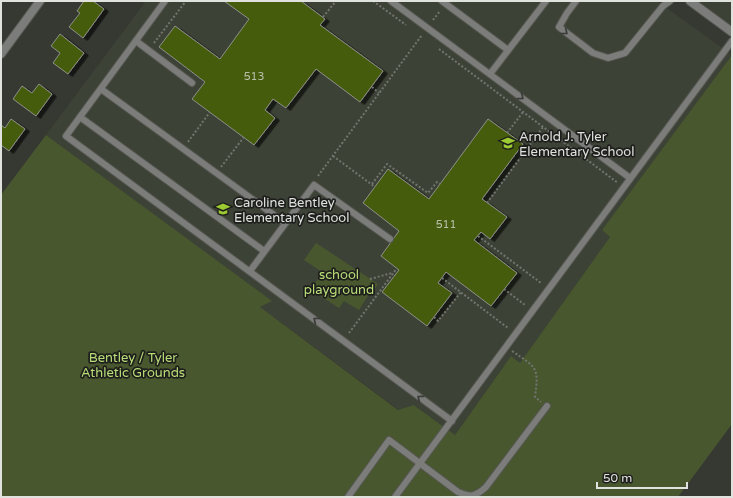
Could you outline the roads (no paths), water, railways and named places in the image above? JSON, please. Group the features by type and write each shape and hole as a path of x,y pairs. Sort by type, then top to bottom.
{"street":[{"path":"1,54 40,1"},
{"path":"690,1 732,32"}],"lane":[{"path":"165,1 66,136 452,421"},
{"path":"391,1 630,178"},
{"path":"490,74 546,1"},
{"path":"576,1 559,26 593,53 608,58 625,52 663,6 670,1"},
{"path":"444,2 508,50"},
{"path":"136,41 192,83"},
{"path":"395,497 732,41"},
{"path":"100,89 285,224"},
{"path":"80,117 264,251"},
{"path":"250,271 314,185 390,239"},
{"path":"348,497 389,440 458,492 465,496 479,494 486,487 547,406"}],"place":[{"name":"Arnold J. Tyler Elementary School","path":"508,143"},
{"name":"Caroline Bentley Elementary School","path":"223,209"}],"park label":[{"name":"school playground","path":"339,282"},
{"name":"Bentley / Tyler Athletic Grounds","path":"133,364"}]}
